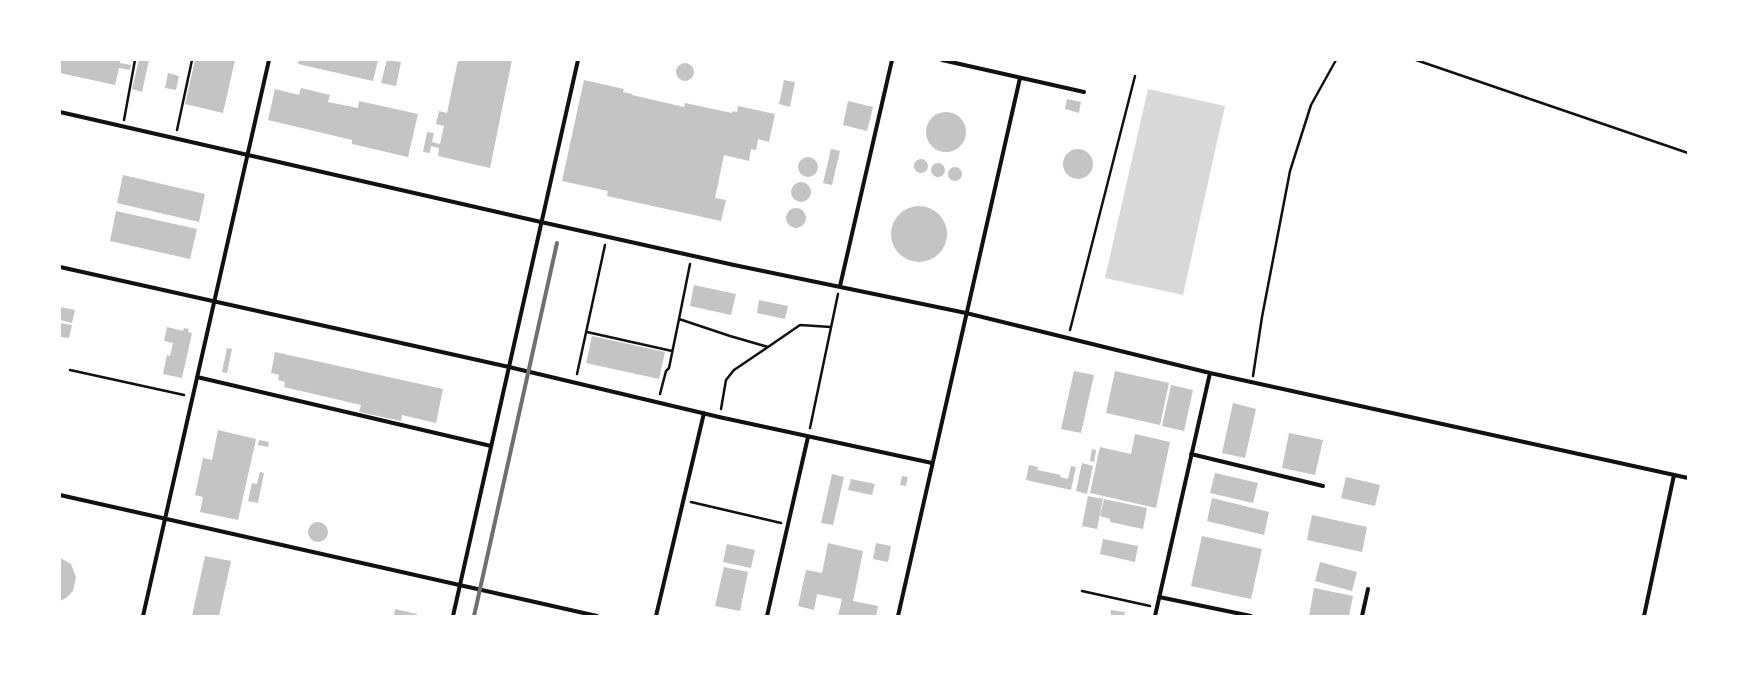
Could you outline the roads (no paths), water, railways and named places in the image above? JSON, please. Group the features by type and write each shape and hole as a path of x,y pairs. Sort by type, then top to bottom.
{"lane":[{"path":"143,616 269,60"},
{"path":"454,616 578,60"},
{"path":"840,286 892,60"},
{"path":"942,60 1084,92"},
{"path":"898,616 1020,78"},
{"path":"60,112 607,237 966,313 1210,373 1688,478"},
{"path":"60,267 575,382 719,417 932,463"},
{"path":"1155,616 1190,454 1210,373"},
{"path":"197,377 491,446"},
{"path":"656,616 704,413"},
{"path":"766,616 808,437"},
{"path":"1190,454 1323,486"},
{"path":"1644,616 1674,475"},
{"path":"60,495 597,616"},
{"path":"1362,616 1368,589"},
{"path":"1159,597 1250,616"}],"railway":[{"path":"474,616 557,243"}]}
